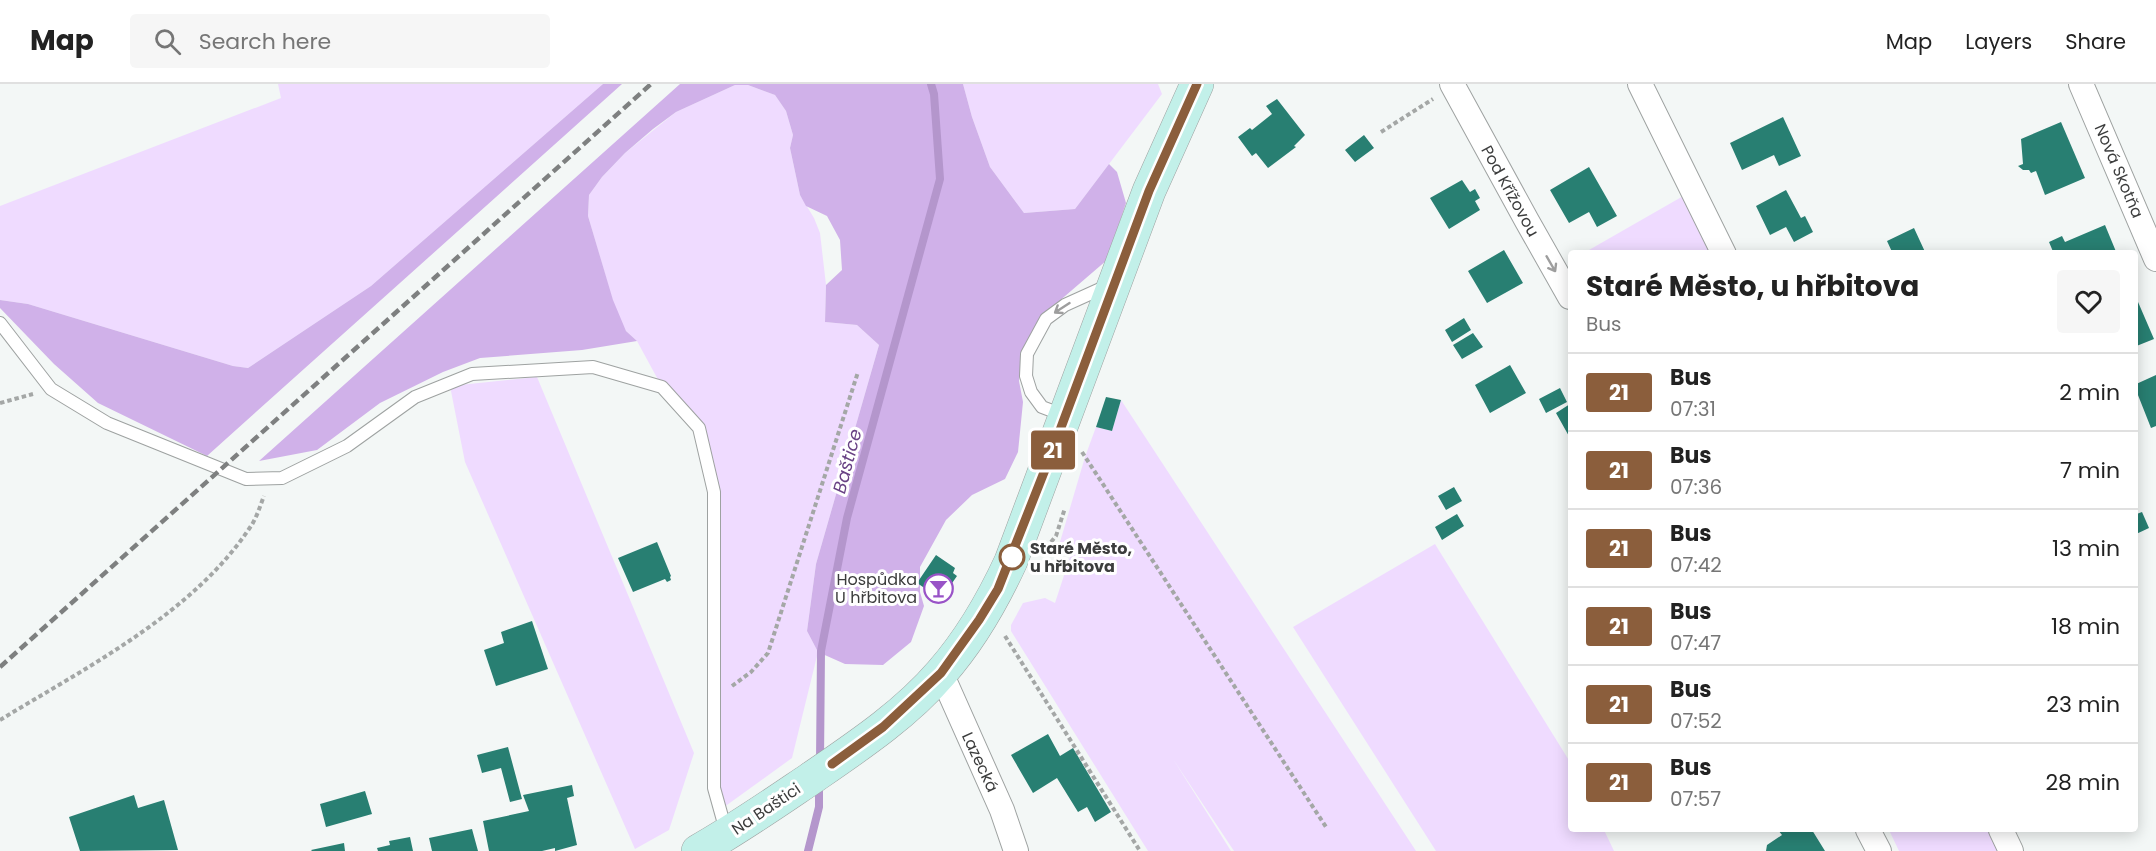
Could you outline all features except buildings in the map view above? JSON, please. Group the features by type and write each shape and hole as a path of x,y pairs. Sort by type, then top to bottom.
{"main road":[{"name":"Na Baštici","path":"698,851 727,835 786,796 883,727 941,673 987,607 1011,561 1149,191 1197,84"}],"street":[{"path":"1640,84 1722,250"},
{"name":"Nová Skotňa","path":"2081,84 2156,259"},
{"name":"Pod Křížovou","path":"1453,85 1568,293"},
{"name":"Lazecká","path":"941,673 1002,810 1016,851"},
{"path":"1869,832 1879,851"},
{"path":"2002,832 2011,851"}],"lane":[{"path":"1065,416 1042,407 1031,393 1026,376 1027,354 1046,319 1065,305 1114,283"},
{"path":"0,323 51,389 107,423 246,479 282,478 347,446 415,397 472,374 592,367 662,387 699,429 714,492 714,788 727,835"}],"path":[{"path":"1381,132 1453,85"},
{"path":"714,700 751,672 768,652 858,372"},
{"path":"0,403 51,389"},
{"path":"1082,452 1326,827"},
{"path":"0,720 143,632 213,574 253,524 271,479"},
{"path":"987,607 1140,851"}],"shaded area":[{"path":"278,84 603,84 371,286 248,368 233,366 28,304 0,300 0,206 281,98"},
{"path":"603,84 622,84 207,456 98,403 54,364 0,308 0,300 28,304 233,366 248,368 371,286"},
{"path":"680,84 963,84 990,167 1024,213 1075,209 1109,164 1117,172 1126,203 1107,260 1043,315 1022,358 1019,381 1023,402 1018,452 1005,479 972,495 946,520 920,567 920,592 924,606 911,642 883,665 845,664 818,652 807,631 816,564 879,345 857,325 825,322 826,285 842,270 840,240 827,216 806,206 800,195 790,148 793,135 786,111 775,95 748,85 735,85 676,112 625,153 602,177 589,195 588,216 613,300 626,331 637,341 582,350 480,358 443,372 380,403 317,450 259,461"},
{"path":"963,84 1158,84 1162,94 1075,209 1024,213 990,167"},
{"path":"735,85 748,85 775,95 786,111 793,135 790,148 800,195 820,233 826,285 825,322 857,325 879,345 816,564 807,631 818,652 792,758 720,810 714,492 699,428 662,387 637,341 626,331 617,315 588,216 589,195 602,177 625,153 676,112"},
{"path":"1685,195 1715,250 1589,250"},
{"path":"537,377 694,753 669,830 635,849 465,462 450,386"},
{"path":"1121,400 1416,851 1234,851 1173,759 1231,851 1148,851 1011,631 1011,625 1023,603 1045,598 1055,603 1070,557 1060,542 1085,457 1096,427 1112,431"},
{"path":"1435,544 1568,759 1568,832 1605,832 1614,851 1436,851 1293,627"},
{"path":"1890,832 1992,832 2001,851 1899,851"}],"waterway":[{"name":"Baštice","path":"820,761 821,651 847,518 940,179 934,94 931,84"},
{"name":"Baštice","path":"808,851 819,807 819,785"}],"railway":[{"path":"0,667 651,84"}],"bus line":[{"name":"21","path":"832,764 883,727 941,673 998,589 1014,552 1149,191 1197,84"}],"place":[{"name":"Staré Město, u hřbitova","path":"1012,557"},
{"name":"Hospůdka U hřbitova","path":"938,588"}]}
